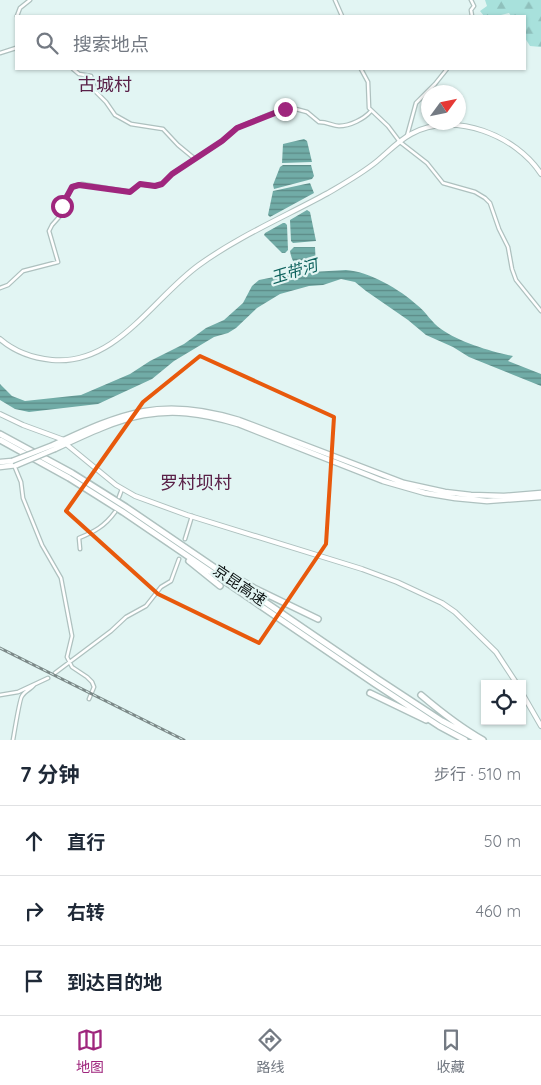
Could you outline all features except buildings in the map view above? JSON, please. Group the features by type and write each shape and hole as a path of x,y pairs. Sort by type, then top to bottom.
{"highway":[{"name":"京昆高速","path":"0,434 88,483 418,706 478,740"},
{"name":"京昆高速","path":"0,440 77,483 442,727 465,740"},
{"path":"149,530 220,586"},
{"path":"172,539 254,588 318,619"},
{"path":"370,694 442,727"},
{"path":"421,694 452,720 483,740"}],"main road":[{"path":"65,442 105,421 126,414 155,409 187,409 239,420 385,477 426,488 456,494 487,496 541,493"},
{"path":"0,467 14,464 127,418 161,413 192,414 238,424 368,476 410,489 470,500 541,497"},
{"path":"0,462 14,464"}],"street":[{"path":"17,15 19,9 30,0"},
{"path":"335,0 342,15"},
{"path":"471,0 474,6 471,10 472,15"},
{"path":"0,53 15,48"},
{"path":"74,70 79,74 91,76 96,92 115,115 131,124 163,129 195,159"},
{"path":"362,70 368,82 368,103 371,111 388,126 400,142 427,163 443,183 475,192 486,198 490,204 498,229 508,248 516,280 541,311"},
{"path":"408,136 416,103 446,70"},
{"path":"0,288 23,272 58,262 49,231 60,216 62,202 72,187 82,184 130,192 140,184 155,186 162,184 172,174 222,141 237,128 285,109 303,110 319,122 329,122 339,126 362,119 371,111"},
{"path":"0,339 24,354 49,360 75,360 101,350 119,338 201,263 343,184 370,166 408,136 422,129 440,125 465,127 506,140 532,161 541,174"},
{"path":"0,414 65,442 122,489 135,496 192,516 362,569 438,601 455,612 496,652 514,680"},
{"path":"14,464 21,482 23,498 45,551 60,574 72,636 67,655 72,667 88,677 92,682 94,687 89,699"},
{"path":"119,497 122,489"},
{"path":"80,549 79,538 91,534 101,527 115,512"},
{"path":"185,539 192,516"},
{"path":"55,672 123,619 146,606 162,587 171,581 179,559"},
{"path":"0,695 18,692 48,678"},
{"path":"13,740 20,699 34,685"},
{"path":"526,701 541,726"}],"highlighted area":[{"path":"200,356 334,417 326,544 259,643 158,594 66,511 143,402"}],"green space":[{"path":"485,0 541,0 541,47 530,46 526,40 526,15 510,15 509,13 483,15 480,11 487,6"}],"shaded area":[{"path":"304,139 307,141 312,162 282,163 283,144"},
{"path":"283,165 311,165 314,176 312,179 274,189 273,185 280,167"},
{"path":"310,183 314,193 270,217 268,215 273,191"},
{"path":"307,210 310,212 316,241 293,243 291,241 290,220"},
{"path":"283,223 287,225 288,250 285,253 282,253 264,235"},
{"path":"294,247 315,247 316,267 306,268 295,264 290,251"},
{"path":"346,270 364,274 393,288 410,299 438,327 448,334 486,349 513,356 508,361 541,374 541,386 469,357 453,347 426,335 355,282 341,279 323,285 309,286 280,294 257,308 236,328 228,333 214,337 174,361 152,379 98,404 29,412 15,409 0,400 0,384 12,396 25,401 81,395 130,374 150,361 184,344 206,328 224,320 243,303 252,286 259,280 294,273"}],"railway":[{"path":"0,648 184,740"}],"district":[{"name":"古城村","path":"105,84"},
{"name":"罗村坝村","path":"196,482"}],"route":[{"path":"62,206 72,187 82,184 123,192 134,191 140,184 159,186 168,180 172,174 226,138 234,129 285,109"}],"water label":[{"name":"玉带河","path":"294,271"}]}
